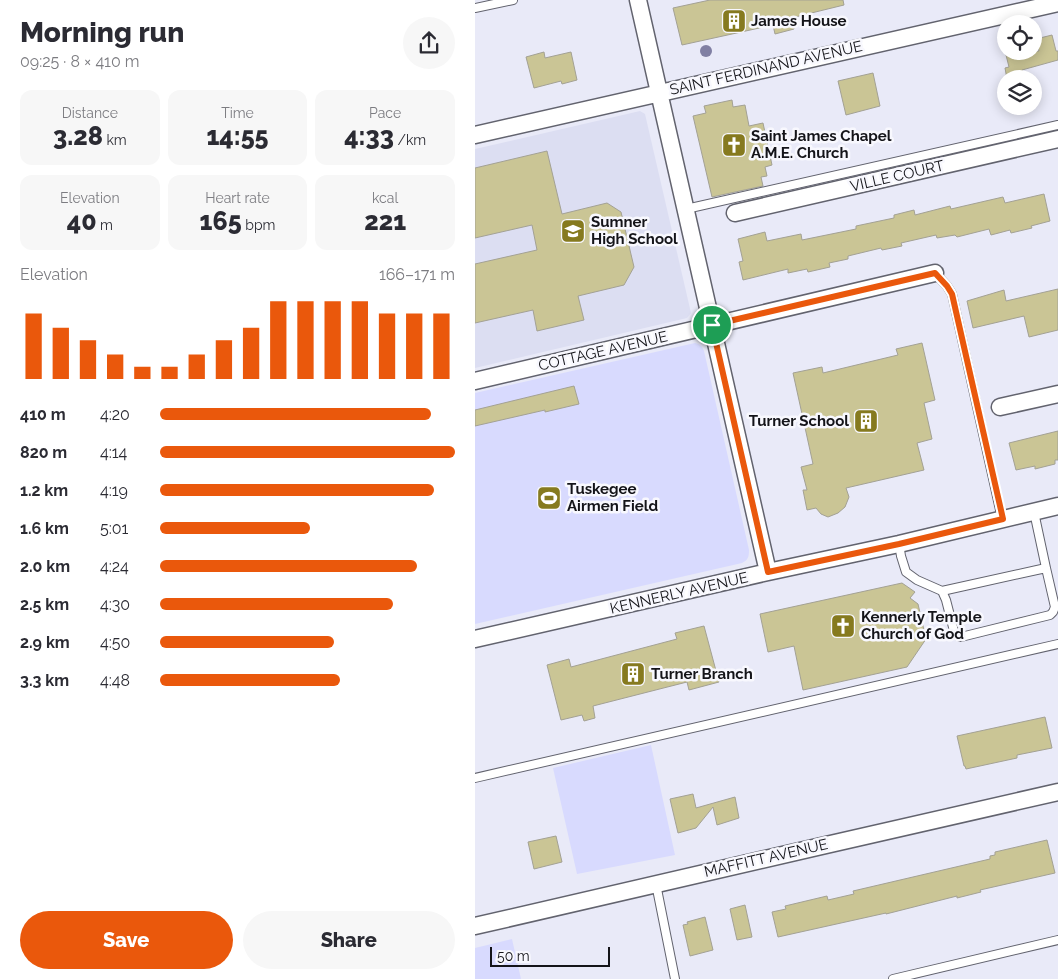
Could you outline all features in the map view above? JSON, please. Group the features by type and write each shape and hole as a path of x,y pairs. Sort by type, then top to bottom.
{"street":[{"path":"638,0 768,572"},
{"name":"SAINT FERDINAND AVENUE","path":"475,135 1058,3"},
{"name":"VILLE COURT","path":"735,213 1058,139"},
{"name":"COTTAGE AVENUE","path":"475,381 935,273"},
{"path":"1000,407 1058,394"},
{"name":"KENNERLY AVENUE","path":"475,639 899,544 1058,506"},
{"name":"MAFFITT AVENUE","path":"475,926 1058,792"}],"lane":[{"path":"475,8 513,0"},
{"path":"686,209 1058,126"},
{"path":"935,273 952,294 1003,519"},
{"path":"899,544 906,572 917,580 941,591 946,600 954,630 961,637 1050,615 1053,612 1055,607 1034,512"},
{"path":"941,591 1046,568"},
{"path":"475,778 1058,644"},
{"path":"656,884 675,979"},
{"path":"893,979 1058,940"}],"shaded area":[{"name":"Sumner High School","path":"640,111 645,114 691,313 687,318 475,368 475,149"},
{"path":"695,343 701,346 704,351 749,550 747,559 742,563 475,624 475,393"},
{"path":"651,745 675,855 577,874 553,768"},
{"path":"512,939 521,979 475,979 475,948"}],"building":[{"name":"James House","path":"710,0 843,0 844,5 791,18 794,29 775,34 773,25 682,45 673,8"},
{"path":"1052,35 1056,51 1058,51 1058,60 1022,70 1005,70 1005,68 1009,67 1007,60 1042,60 1042,38"},
{"path":"544,52 545,58 571,52 577,80 562,84 561,81 534,88 526,57"},
{"path":"873,73 880,106 846,115 838,81"},
{"name":"Saint James Chapel A.M.E. Church","path":"732,100 733,107 745,105 749,126 763,123 772,165 765,167 767,176 761,177 763,186 712,197 693,116 706,113 704,106"},
{"path":"547,151 562,214 607,203 621,212 634,267 624,285 578,296 584,320 537,331 533,310 475,323 475,264 537,250 532,225 475,238 475,168"},
{"path":"1044,194 1050,221 1031,226 1032,228 1011,233 1010,230 991,235 989,229 957,237 955,235 937,238 936,235 901,243 902,246 882,250 881,248 848,256 848,259 829,263 830,267 808,272 807,269 788,273 788,269 743,280 739,262 743,261 738,239 765,232 767,241 801,234 802,240 856,229 856,226 894,218 894,215 914,210 915,215 950,206 951,209 1003,197 1005,203"},
{"path":"1058,289 1058,330 1029,337 1024,316 973,328 967,301 1004,290 1006,301"},
{"name":"Turner School","path":"922,343 935,400 924,403 932,439 917,443 924,470 846,488 849,497 845,507 838,513 828,517 821,514 816,508 807,510 803,490 807,490 801,467 813,464 793,373 822,367 823,373 898,355 896,349"},
{"path":"574,386 579,404 475,426 475,410"},
{"path":"1058,431 1058,460 1055,460 1055,464 1035,469 1035,466 1016,470 1009,443"},
{"name":"Kennerly Temple Church of God","path":"902,583 915,592 910,598 918,604 926,639 907,667 803,690 794,646 768,652 760,614"},
{"name":"Turner Branch","path":"704,626 719,682 689,690 687,682 593,706 595,718 584,721 582,715 561,720 547,665 569,659 571,667 677,639 675,633"},
{"path":"1045,717 1052,748 1017,755 1017,758 966,769 964,766 957,736"},
{"path":"693,794 696,808 735,797 739,818 717,825 713,807 696,828 678,833 670,799"},
{"path":"556,836 562,862 534,869 528,842"},
{"path":"1047,840 1055,873 980,890 981,892 957,898 957,896 886,914 778,937 772,912 786,909 785,906 827,896 828,900 854,894 853,891 990,859 990,856 995,855 995,852"},
{"path":"745,905 752,937 737,940 730,909"},
{"path":"705,917 713,950 690,956 683,925"}],"place":[{"name":"James House","path":"734,21"},
{"name":"Saint James Chapel A.M.E. Church","path":"734,145"},
{"name":"Sumner High School","path":"573,231"},
{"name":"Turner School","path":"866,421"},
{"name":"Tuskegee Airmen Field","path":"549,498"},
{"name":"Kennerly Temple Church of God","path":"843,626"},
{"name":"Turner Branch","path":"633,674"}],"route":[{"path":"935,273 952,294 1003,519 899,544 768,572 712,325 935,273"}]}
